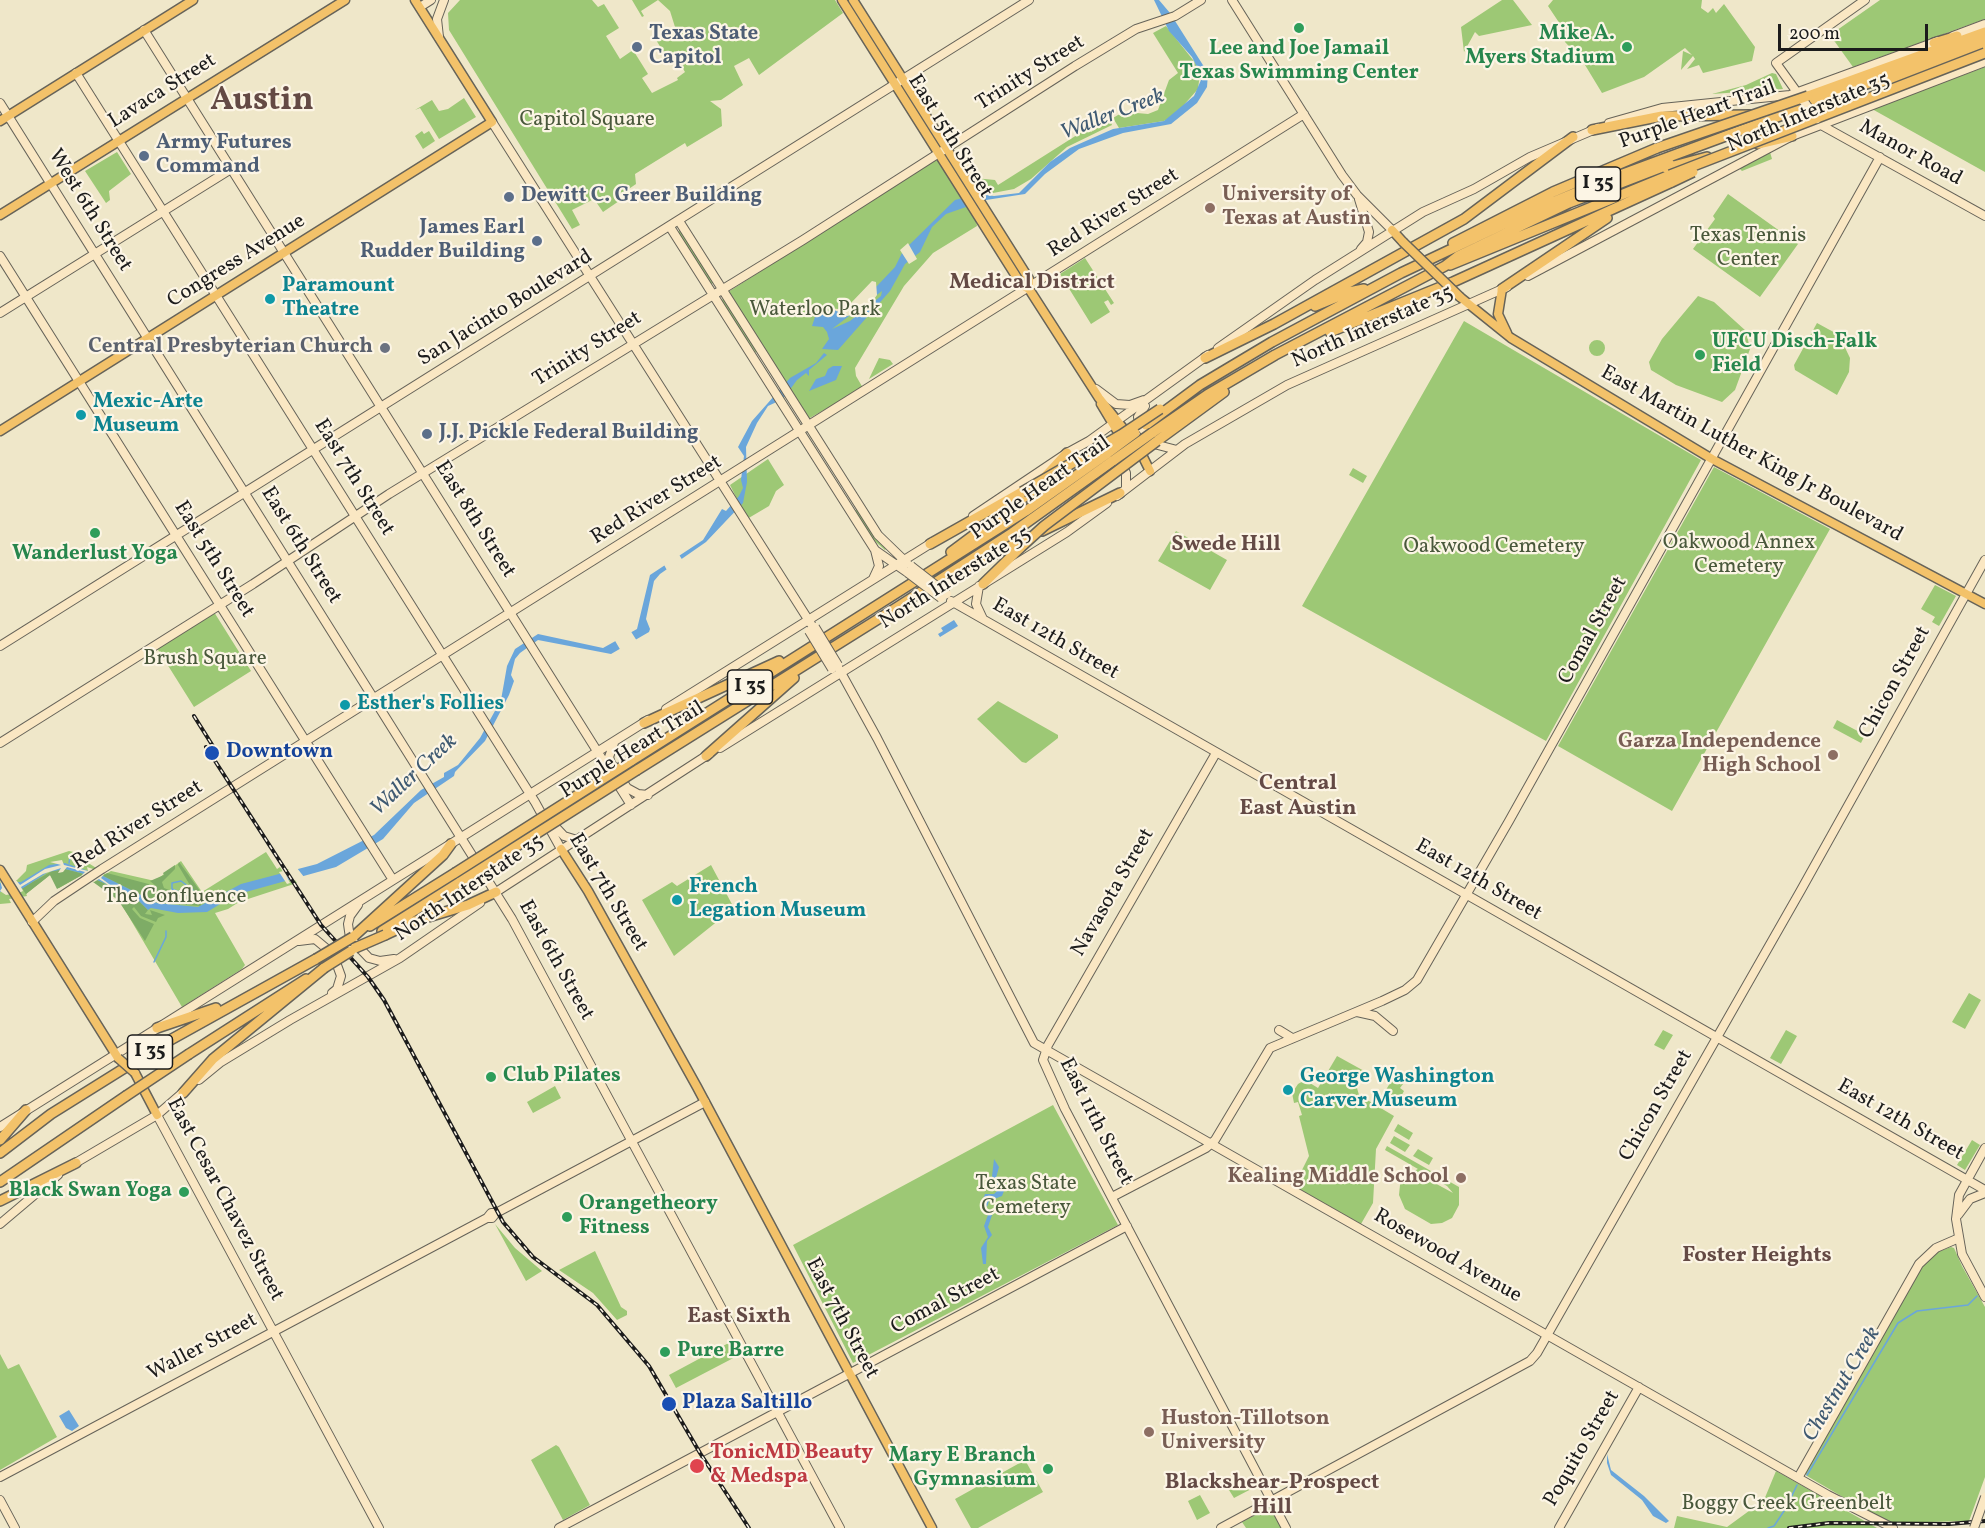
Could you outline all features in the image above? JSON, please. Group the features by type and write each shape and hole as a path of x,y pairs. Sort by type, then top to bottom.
{"highway":[{"path":"1934,43 1985,28"},
{"name":"Purple Heart Trail","path":"1401,273 1430,255 1552,192 1657,148 1840,86 1985,28"},
{"name":"Purple Heart Trail","path":"1152,433 1200,385 1272,342 1401,273 1559,199 1985,40"},
{"name":"Purple Heart Trail","path":"1444,266 1458,256 1533,219 1634,177 1985,47"},
{"name":"Purple Heart Trail","path":"1790,132 1985,53"},
{"path":"1592,130 1662,116 1762,116 1800,110"},
{"path":"1634,177 1790,132"},
{"path":"1503,289 1510,281 1634,200 1671,179 1790,132"},
{"path":"1205,358 1286,317 1464,219 1573,137"},
{"name":"Purple Heart Trail","path":"369,924 455,873 1111,456 1152,433 1207,395 1275,355 1444,266 1671,179"},
{"path":"1294,345 1309,342 1453,282 1634,200"},
{"path":"1286,317 1350,292 1372,287"},
{"path":"930,544 1121,435 1200,385"},
{"path":"981,585 1044,526 1152,433"},
{"path":"892,596 909,579 944,557 1030,493 1067,453"},
{"name":"Purple Heart Trail","path":"383,933 1012,533 1111,456"},
{"path":"899,606 927,594 979,562 1123,491"},
{"path":"644,723 694,698 763,670 824,633 867,611"},
{"path":"706,756 779,689 834,652 866,626"},
{"path":"369,924 451,844"},
{"path":"383,933 468,905 496,892"},
{"name":"I 35","path":"0,1153 51,1114 163,1044 316,959 353,937 369,924"},
{"name":"I 35","path":"0,1182 189,1054 355,948 383,933"},
{"path":"183,1092 210,1062 324,968"},
{"path":"157,1028 252,996"},
{"path":"0,1140 26,1110"},
{"path":"0,1200 76,1162"}],"main road":[{"path":"4,118 193,0"},
{"name":"Lavaca Street","path":"0,215 345,0"},
{"path":"431,0 417,3 492,122"},
{"path":"440,38 437,19 444,0"},
{"name":"East 15th Street","path":"842,0 899,82 942,150 1021,284 1029,289 1115,424 1144,456 1150,471"},
{"name":"East 15th Street","path":"853,0 899,82"},
{"name":"San Jacinto Boulevard","path":"0,646 679,222 1029,0"},
{"name":"Trinity Street","path":"0,743 220,605 423,473 713,295 1136,29 1183,11 1201,0"},
{"name":"East Martin Luther King Jr Boulevard","path":"1232,0 1357,195 1460,297 1511,338 1712,459 1985,604"},
{"name":"Manor Road","path":"1865,0 1776,63 1819,122 1985,216"},
{"name":"East 8th Street","path":"144,30 537,654 598,752 599,758 631,805"},
{"name":"North Interstate 35","path":"0,1127 117,1056 157,1028 872,580 904,565 930,544 1115,424 1270,311 1392,230 1530,157 1592,130 1662,108 1800,96 1934,43"},
{"name":"North Interstate 35","path":"0,1224 76,1162 158,1115 221,1062 329,996 400,958 561,849 648,795 837,669 953,602 1067,532 1177,450 1213,427 1314,371 1503,289 1790,132 1985,62"},
{"name":"East 7th Street","path":"76,73 530,794 588,891 705,1102 932,1528"},
{"name":"West 6th Street","path":"0,103 4,118 50,183 148,339"},
{"name":"Red River Street","path":"33,922 54,901 100,870 800,433 1304,114"},
{"name":"Congress Avenue","path":"0,431 492,122"},
{"name":"East 11th Street","path":"492,122 807,621 878,738 1029,1036 1034,1044 1045,1051 1043,1058 1046,1068 1286,1528"},
{"name":"Comal Street","path":"1211,1144 1270,1048 1412,986 1467,895 1880,157"},
{"path":"0,313 231,169"},
{"path":"1354,257 1366,245 1369,232 1357,195"},
{"name":"East 15th Street","path":"980,211 994,226 1029,279 1029,289"},
{"name":"East 12th Street","path":"679,222 878,535 904,565"},
{"name":"East 12th Street","path":"670,227 875,550 904,565 944,596 984,620 1985,1192"},
{"name":"East 5th Street","path":"0,256 393,880"},
{"path":"1503,289 1498,314 1511,338"},
{"name":"East 6th Street","path":"148,339 496,892 840,1528"},
{"path":"756,364 765,358"},
{"path":"1088,381 1115,404 1130,405 1150,398"},
{"path":"1150,398 1138,417 1139,424 1154,444 1177,450"},
{"path":"1089,441 1107,445 1124,468 1123,491"},
{"path":"872,580 879,566 875,550"},
{"name":"Chicon Street","path":"1221,1528 1530,1360 1548,1335 1843,816 1985,560"},
{"path":"981,585 976,604 984,620"},
{"path":"614,741 610,751 611,763 632,792 648,795"},
{"name":"Navasota Street","path":"1045,1051 1216,753"},
{"path":"535,802 560,833 577,840"},
{"name":"East Cesar Chavez Street","path":"0,870 117,1056 135,1073 379,1528"},
{"path":"365,897 350,916 348,929 350,938 369,958 380,961 400,958"},
{"path":"294,942 315,939 333,954 341,976 337,989 329,996"},
{"path":"1355,1012 1375,1016 1393,1030"},
{"path":"1279,1030 1292,1038"},
{"name":"Rosewood Avenue","path":"1045,1051 1798,1478 1893,1528"},
{"name":"Waller Street","path":"0,1477 487,1218 490,1213 496,1213 705,1102"},
{"path":"1112,1197 1211,1144"},
{"path":"1985,1148 1959,1195 1956,1219 1969,1270 1985,1297"},
{"path":"1956,1219 1970,1199 1985,1192"},
{"name":"Comal Street","path":"560,1528 1127,1226"},
{"path":"1798,1478 1919,1264 1936,1248 1959,1238"},
{"name":"Poquito Street","path":"1559,1528 1639,1387"},
{"name":"Rosewood Avenue","path":"1830,1496 1842,1506 1882,1528"},
{"path":"1974,1528 1985,1497"},
{"path":"0,1500 15,1528"}],"green space":[{"name":"Capitol Square","path":"460,0 592,0 598,7 604,4 619,28 606,36 620,59 633,50 648,74 642,78 652,93 678,80 677,78 685,72 676,57 669,61 653,35 655,33 658,38 675,27 670,11 658,0 835,0 843,13 759,75 749,58 734,66 743,85 721,100 710,101 721,109 722,126 687,147 685,143 635,174 636,184 620,195 622,199 603,212 594,199 572,210 580,225 572,229 449,30 448,13"},
{"path":"632,0 658,0 641,11 644,16 642,17"},
{"path":"1502,0 1513,0 1532,25 1479,36 1475,32 1464,52 1461,27"},
{"name":"Mike A. Myers Stadium","path":"1553,0 1702,0 1701,8 1708,13 1713,8 1716,13 1724,4 1755,47 1752,61 1703,73 1699,65 1687,69 1695,59 1693,56 1681,70 1683,51 1692,55 1685,48 1644,77 1602,93 1582,60 1565,42 1560,24 1548,6"},
{"path":"1880,0 1985,0 1985,19 1853,67 1830,35"},
{"path":"1166,26 1197,65 1200,73 1198,89 1175,115 1164,121 1119,128 1113,118 1118,115 1126,112 1148,114 1158,110 1169,80 1178,73 1153,33"},
{"path":"1985,67 1985,172 1872,109"},
{"path":"1772,73 1776,74 1783,89 1712,94 1746,85"},
{"path":"464,98 476,117 439,139 420,108 415,110 432,100 439,111 448,109"},
{"path":"1110,120 1112,125 1067,147 1031,179 1014,189 993,193 981,191 974,178 995,180 998,185 1088,128 1091,132"},
{"path":"422,131 424,134 429,131 435,141 423,149 415,136"},
{"path":"117,152 131,174 109,191 110,200 106,203 85,171"},
{"path":"1770,152 1772,159 1742,171 1739,168"},
{"name":"Waterloo Park","path":"936,160 940,162 976,220 977,226 933,253 904,286 855,368 856,376 863,388 808,419 728,292"},
{"name":"Texas Tennis Center","path":"1728,194 1798,244 1760,297 1693,249 1715,219 1713,216"},
{"path":"680,230 714,281 712,284 709,284 677,234"},
{"path":"1085,258 1114,303 1111,305 1108,300 1104,302 1110,312 1091,324 1060,274"},
{"name":"UFCU Disch-Falk Field","path":"1698,296 1714,302 1746,331 1750,349 1735,390 1722,402 1676,385 1651,370 1649,362 1662,339"},
{"path":"726,300 757,349 756,353 721,301"},
{"name":"Oakwood Cemetery","path":"1464,321 1701,460 1546,741 1302,606"},
{"path":"1817,323 1839,335 1850,358 1849,372 1837,395 1795,370 1794,365"},
{"path":"1597,340 1605,348 1597,356 1589,348"},
{"path":"879,358 890,360 893,364 869,379"},
{"path":"768,459 784,485 776,491 769,506 747,519 730,485"},
{"name":"Oakwood Annex Cemetery","path":"1714,467 1830,529 1672,811 1558,746"},
{"path":"1353,468 1367,476 1363,483 1349,475"},
{"path":"858,509 885,550 870,537 853,512"},
{"path":"1176,531 1227,560 1210,590 1158,561"},
{"path":"1935,585 1956,596 1939,626 1932,622 1935,617 1921,609"},
{"name":"Brush Square","path":"214,612 251,671 194,707 157,648"},
{"path":"998,701 1058,735 1058,738 1026,763 1022,762 977,719"},
{"path":"1837,720 1865,735 1861,743 1833,728"},
{"name":"The Confluence","path":"69,851 78,853 85,861 106,874 111,871 155,881 181,861 202,892 266,852 277,869 280,867 283,872 288,869 297,883 248,899 247,897 228,909 215,913 245,965 182,1007 119,900 94,882 80,876 59,888 50,875 26,894 27,896 9,899 11,903 0,904 0,880 17,880 26,871 27,865"},
{"path":"179,862 206,899 200,901 201,906 157,903 103,876 107,873 156,886 150,881 164,875 163,873 175,865 175,869 162,882 164,888 187,897 194,892 178,865"},
{"path":"711,865 734,908 674,956 642,900 672,882 677,886"},
{"path":"65,869 84,874 57,889 50,875 26,894 27,896 22,888 52,871"},
{"path":"97,880 134,896 148,910 145,914 152,915 150,910 165,915 158,918 156,922 141,916 134,907 132,909 140,918 154,924 145,941 118,900 93,882"},
{"path":"1969,993 1981,1000 1965,1029 1952,1022"},
{"path":"1663,1030 1673,1035 1664,1050 1654,1045"},
{"path":"1786,1030 1797,1036 1781,1064 1770,1058"},
{"path":"1337,1056 1366,1072 1357,1088 1359,1095 1394,1116 1376,1149 1373,1203 1361,1224 1294,1186 1309,1156 1299,1116 1302,1115 1298,1102 1294,1103 1292,1093 1298,1084 1305,1080 1318,1088"},
{"path":"1393,1078 1403,1084 1400,1088 1404,1091 1398,1102 1391,1106 1380,1100"},
{"path":"555,1086 561,1098 533,1113 527,1102"},
{"name":"Texas State Cemetery","path":"1053,1105 1118,1225 853,1363 793,1245"},
{"path":"1398,1124 1413,1133 1409,1140 1394,1131"},
{"path":"1394,1136 1410,1145 1405,1152 1390,1143"},
{"path":"1972,1140 1980,1145 1965,1170 1957,1165"},
{"path":"1387,1146 1459,1187 1459,1205 1452,1218 1442,1223 1431,1224 1405,1209 1399,1195 1400,1185 1406,1175 1418,1169 1385,1150","holes":["1426,1174 1447,1186 1453,1193 1420,1175"]},
{"path":"1418,1149 1433,1158 1429,1165 1413,1156"},
{"path":"495,1224 515,1248 542,1271 526,1281"},
{"path":"1954,1248 1985,1307 1985,1477 1969,1521 1887,1523 1807,1476 1805,1472 1925,1262 1935,1253"},
{"path":"595,1251 621,1307 627,1311 627,1315 617,1320 593,1293 559,1270"},
{"path":"736,1339 743,1353 676,1388 669,1375"},
{"path":"0,1354 8,1369 19,1364 57,1437 0,1470"},
{"path":"556,1445 590,1505 563,1520 531,1460"},
{"path":"1025,1460 1043,1492 978,1528 971,1528 955,1499"},
{"name":"Boggy Creek Greenbelt","path":"1776,1471 1877,1528 1674,1528 1677,1516 1727,1527 1764,1500"},
{"path":"1251,1479 1255,1487 1234,1498 1229,1490"},
{"path":"1200,1495 1210,1513 1197,1520 1188,1501"},
{"path":"1270,1507 1281,1528 1246,1528 1242,1522"}],"water":[{"path":"1154,0 1159,0 1170,13 1208,73 1207,87 1197,103 1171,124 1123,133 1079,149 1045,174 1025,194 986,200 946,214 932,227 920,252 905,264 890,291 838,350 822,349 829,339 823,327 812,326 815,317 822,312 847,308 877,286 895,267 903,251 955,200 978,194 994,196 1019,193 1050,162 1070,148 1113,129 1164,121 1194,96 1201,80 1200,73 1192,57 1169,31","holes":["882,291 881,296 850,321 832,329"]},
{"path":"824,353 827,355 809,370 809,376 806,373 797,380 783,399 768,406 757,423 746,447 747,482 743,503 706,542 660,574 654,581 646,619 649,632 611,654 538,640 520,653 515,659 511,675 514,681 509,695 485,741 455,772 454,776 414,803 383,839 336,867 235,895 207,912 178,913 151,908 148,910 134,896 81,873 65,869 48,872 20,890 0,892 0,883 21,882 49,865 65,863 103,876 157,903 198,907 241,884 317,864 374,835 421,790 444,777 444,773 458,765 480,738 501,700 507,666 515,649 538,634 603,648 637,629 650,575 703,540 722,509 726,511 739,496 743,488 741,480 744,456 738,447 752,421 790,378 816,363"},
{"path":"833,366 842,366 836,380 809,391 816,379 825,376 828,369"},
{"path":"954,620 958,626 940,637 938,634 943,631 941,628"},
{"path":"994,1159 999,1167 996,1178 1004,1191 1002,1196 989,1201 987,1207 983,1199 985,1194 994,1194 999,1189 992,1176"},
{"path":"989,1212 992,1215 988,1227 992,1235 987,1241 986,1264 983,1264 981,1248 988,1237 984,1226"},
{"path":"69,1410 79,1426 72,1431 66,1428 59,1416"},
{"path":"1607,1454 1611,1470 1644,1496 1669,1521 1666,1523 1653,1516 1642,1500 1611,1475"}],"pier":[{"path":"908,243 917,259 909,264 900,250"},
{"path":"872,281 876,282 877,295 865,312 847,316 830,308 838,309 850,304"},
{"path":"678,553 683,561 668,572 663,563"},
{"path":"630,630 637,641 621,651 614,639"},
{"path":"62,860 64,865 88,871 87,867 105,873 101,878 125,896 99,879 94,882 81,876 85,872 67,867 63,872 58,873 61,868 43,874 21,887 23,891 21,892 6,895 0,891 2,888 0,880 16,880 20,885 45,869 61,865 50,862"},
{"path":"297,868 304,877 291,882 286,875 290,883 287,884 279,872"}],"waterway":[{"path":"69,863 70,857"},
{"path":"189,896 172,889 172,883 181,881 193,890"},
{"path":"154,962 166,937 166,931"},
{"name":"Chestnut Creek","path":"1807,1475 1898,1323 1917,1311 1968,1305 1977,1296"},
{"name":"Chestnut Creek","path":"1768,1528 1774,1526 1797,1485"}],"railway":[{"path":"194,716 216,751"},
{"path":"206,747 321,925 368,977 384,1000 503,1222 533,1257 597,1305 649,1366 700,1453 749,1528"},
{"path":"1789,1528 1829,1523 1949,1524 1985,1521"}],"place":[{"name":"Lee and Joe Jamail Texas Swimming Center","path":"1299,28"},
{"name":"Texas State Capitol","path":"637,47"},
{"name":"Mike A. Myers Stadium","path":"1627,47"},
{"name":"Army Futures Command","path":"144,156"},
{"name":"Dewitt C. Greer Building","path":"509,197"},
{"name":"University of Texas at Austin","path":"1210,208"},
{"name":"James Earl Rudder Building","path":"537,241"},
{"name":"Paramount Theatre","path":"270,299"},
{"name":"Central Presbyterian Church","path":"385,348"},
{"name":"UFCU Disch-Falk Field","path":"1700,355"},
{"name":"Mexic-Arte Museum","path":"81,415"},
{"name":"J.J. Pickle Federal Building","path":"427,434"},
{"name":"Wanderlust Yoga","path":"95,533"},
{"name":"Esther's Follies","path":"345,705"},
{"name":"Downtown","path":"212,753"},
{"name":"Garza Independence High School","path":"1833,755"},
{"name":"French Legation Museum","path":"677,900"},
{"name":"Club Pilates","path":"491,1077"},
{"name":"George Washington Carver Museum","path":"1288,1090"},
{"name":"Kealing Middle School","path":"1461,1178"},
{"name":"Black Swan Yoga","path":"184,1192"},
{"name":"Orangetheory Fitness","path":"567,1217"},
{"name":"Pure Barre","path":"665,1352"},
{"name":"Plaza Saltillo","path":"669,1404"},
{"name":"Huston-Tillotson University","path":"1149,1432"},
{"name":"TonicMD Beauty & Medspa","path":"697,1466"},
{"name":"Mary E Branch Gymnasium","path":"1048,1469"}],"district":[{"name":"Austin","path":"262,103"},
{"name":"Medical District","path":"1032,284"},
{"name":"Swede Hill","path":"1226,546"},
{"name":"Central East Austin","path":"1298,798"},
{"name":"Foster Heights","path":"1757,1257"},
{"name":"East Sixth","path":"739,1318"},
{"name":"Blackshear-Prospect Hill","path":"1272,1496"}],"water label":[{"name":"Waller Creek","path":"1113,116"},
{"name":"Waller Creek","path":"415,776"}]}
